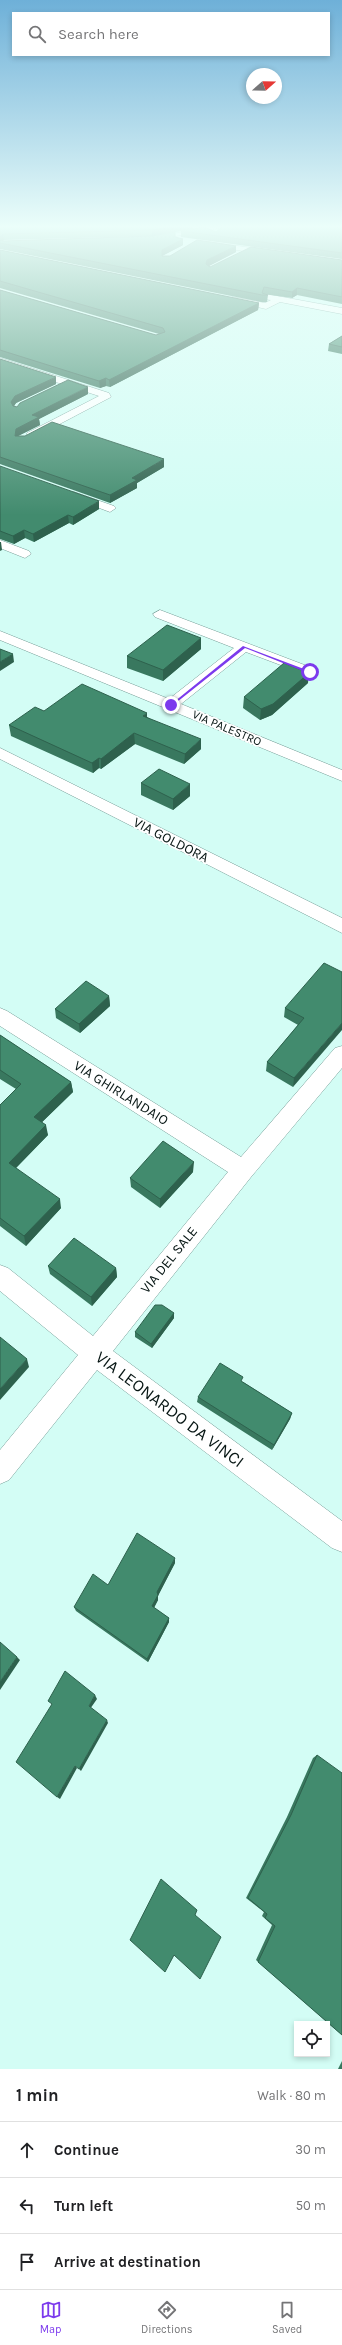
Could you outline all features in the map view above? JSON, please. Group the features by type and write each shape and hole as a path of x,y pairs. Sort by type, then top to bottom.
{"street":[{"path":"0,361 105,395 106,397 20,440"},
{"path":"66,492 110,508"},
{"path":"0,544 25,554"},
{"path":"160,614 310,672"},
{"name":"VIA PALESTRO","path":"0,635 342,776"},
{"path":"171,705 244,647"},
{"name":"VIA GOLDORA","path":"0,754 342,926"},
{"name":"VIA GHIRLANDAIO","path":"0,1016 243,1170"},
{"name":"VIA DEL SALE","path":"0,1471 94,1352 243,1170 342,1054"},
{"name":"VIA LEONARDO DA VINCI","path":"0,1276 94,1352 342,1538"}],"building":[{"path":"0,323 113,323 156,335 165,332 163,328 144,323 221,323 109,380 106,378 99,381 0,350"},
{"path":"342,336 342,347 329,344"},
{"path":"0,359 56,377 15,396 11,402 13,406 17,407 20,403 68,380 88,387 32,415 39,417 16,429 15,436 25,436 52,422 164,459 132,478 137,480 110,495 0,457"},
{"path":"0,466 99,501 73,517 68,515 33,534 24,530 13,536 0,531"},
{"path":"167,625 201,638 163,670 127,656"},
{"path":"0,649 13,654 0,662"},
{"path":"284,663 309,673 273,704 261,709 244,697"},
{"path":"82,684 147,713 143,716 201,739 185,754 134,733 101,759 99,758 92,763 9,725 35,707 44,711"},
{"path":"159,769 190,784 173,799 141,783"},
{"path":"324,963 342,972 342,1023 294,1078 267,1062 304,1018 285,1008"},
{"path":"86,981 109,996 79,1024 55,1009"},
{"path":"0,1035 71,1082 34,1117 46,1125 9,1163 60,1199 24,1236 0,1218 0,1105 21,1084 0,1070"},
{"path":"163,1141 194,1162 160,1199 130,1178"},
{"path":"74,1238 116,1268 91,1297 48,1266"},
{"path":"155,1305 162,1305 174,1313 151,1344 135,1332"},
{"path":"0,1337 27,1359 0,1389"},
{"path":"220,1363 243,1377 241,1381 292,1413 274,1445 198,1397"},
{"path":"137,1533 175,1558 157,1592 158,1595 152,1606 169,1618 147,1659 74,1607 93,1574 108,1585"},
{"path":"0,1642 17,1657 0,1682"},
{"path":"65,1671 95,1695 89,1706 107,1720 79,1769 75,1766 57,1797 16,1762 52,1704 48,1701"},
{"path":"317,1755 342,1773 342,2035 330,2025 330,2021 326,2021 258,1962 275,1926 265,1918 267,1914 248,1898 291,1815"},
{"path":"161,1879 197,1910 195,1915 221,1937 200,1979 174,1955 165,1972 130,1940"}],"route":[{"path":"171,705 244,647 310,672"}]}
